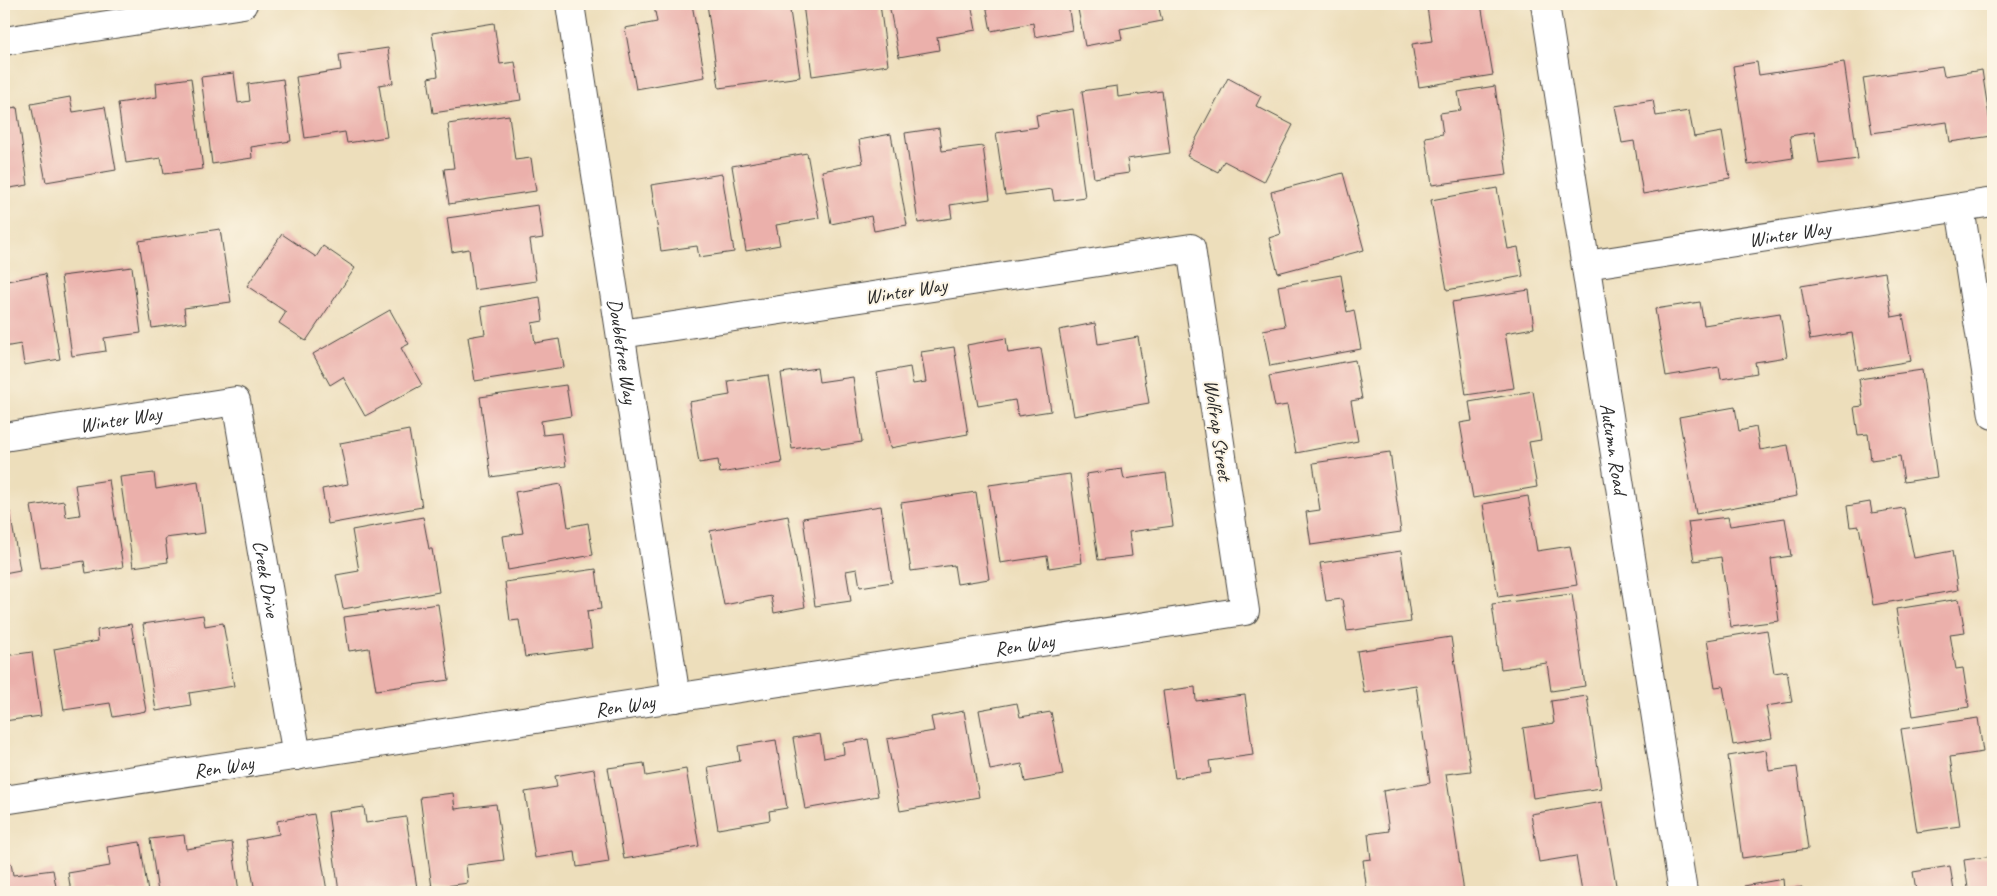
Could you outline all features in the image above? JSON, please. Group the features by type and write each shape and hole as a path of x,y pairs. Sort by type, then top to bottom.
{"street":[{"path":"4,41 243,4"},
{"name":"Doubletree Way","path":"570,4 676,698"},
{"name":"Autumn Road","path":"1546,4 1683,892"},
{"name":"Winter Way","path":"1586,265 1993,202"},
{"path":"1960,208 1993,415"},
{"name":"Winter Way","path":"620,334 1191,248"},
{"name":"Wolfrap Street","path":"1191,248 1245,611"},
{"name":"Winter Way","path":"4,437 236,401"},
{"name":"Creek Drive","path":"236,401 297,756"},
{"name":"Ren Way","path":"4,800 1245,611"}],"building":[{"path":"692,4 705,77 636,89 625,28 657,22 654,6"},
{"path":"707,4 789,4 800,77 719,88"},
{"path":"803,4 880,4 888,65 812,76"},
{"path":"889,4 971,4 976,30 937,37 939,50 899,57"},
{"path":"986,4 1068,4 1072,30 1035,37 1033,23 991,31"},
{"path":"1077,4 1158,4 1162,21 1120,29 1122,39 1085,46"},
{"path":"1441,4 1481,4 1493,75 1419,87 1412,44 1432,41 1427,7"},
{"path":"1800,4 1814,4 1814,5 1801,7"},
{"path":"494,23 500,64 515,62 521,100 433,113 428,78 438,76 432,33"},
{"path":"388,48 393,83 379,85 387,137 347,143 345,132 305,138 296,77 341,70 339,55"},
{"path":"1993,58 1993,76 1992,76 1990,59"},
{"path":"1757,62 1759,75 1844,62 1858,159 1819,164 1814,132 1790,136 1793,158 1748,165 1733,66"},
{"path":"1942,66 1944,76 1982,70 1992,136 1950,142 1947,122 1872,133 1863,78"},
{"path":"234,73 238,103 250,101 248,84 283,79 291,141 251,147 252,158 212,164 201,77"},
{"path":"191,78 203,169 164,174 161,158 126,163 118,103 157,97 156,83"},
{"path":"1228,78 1261,96 1256,106 1293,125 1264,182 1224,161 1218,172 1187,156"},
{"path":"1117,86 1118,97 1162,91 1170,153 1127,159 1129,173 1094,178 1082,91"},
{"path":"1495,86 1507,175 1432,185 1425,137 1443,134 1440,113 1461,110 1458,92"},
{"path":"70,97 73,112 105,107 116,170 46,182 31,104"},
{"path":"1653,100 1656,116 1689,111 1694,137 1722,132 1730,178 1643,194 1634,141 1622,143 1615,106"},
{"path":"17,107 28,185 4,189 4,109"},
{"path":"1073,109 1085,197 1054,201 1052,189 1005,195 996,133 1038,127 1036,115"},
{"path":"509,115 515,160 531,158 536,191 449,204 444,169 454,168 448,124"},
{"path":"939,128 942,151 983,146 990,199 950,205 952,218 918,223 905,133"},
{"path":"891,134 907,225 874,231 871,216 831,224 822,171 863,163 859,140"},
{"path":"807,153 819,218 776,225 780,245 746,251 732,166"},
{"path":"1343,173 1364,250 1278,273 1269,238 1281,234 1271,192"},
{"path":"722,174 734,252 699,257 697,246 661,251 651,185"},
{"path":"1497,188 1508,249 1518,247 1523,276 1447,290 1431,200"},
{"path":"538,205 543,238 530,240 536,281 474,290 469,249 452,252 447,218"},
{"path":"220,229 231,302 184,308 186,323 152,328 139,241"},
{"path":"282,234 316,257 323,246 355,268 306,341 279,323 286,312 247,286"},
{"path":"132,267 141,333 104,338 106,351 72,356 61,276"},
{"path":"1885,272 1892,317 1903,315 1911,361 1858,370 1852,333 1810,340 1801,286"},
{"path":"45,274 60,359 24,365 21,344 4,347 4,285 8,284 7,281"},
{"path":"1341,275 1347,312 1354,310 1361,349 1270,366 1263,330 1285,326 1278,286"},
{"path":"1529,290 1534,328 1505,333 1514,388 1466,395 1452,302"},
{"path":"540,297 543,321 532,323 535,343 559,339 564,367 475,381 468,337 485,334 481,307"},
{"path":"1700,302 1704,325 1780,313 1787,357 1755,362 1757,373 1721,379 1719,367 1666,376 1655,309"},
{"path":"390,310 409,344 401,348 422,385 365,416 343,377 330,385 313,354"},
{"path":"1095,323 1098,344 1138,337 1149,403 1074,416 1059,330"},
{"path":"1006,338 1008,353 1041,348 1051,411 1018,416 1015,400 978,406 967,345"},
{"path":"954,347 968,434 890,448 877,373 910,367 913,384 926,382 921,352"},
{"path":"1355,360 1362,399 1351,401 1358,441 1296,453 1287,405 1275,407 1269,376"},
{"path":"817,368 819,382 853,377 862,442 821,448 820,445 792,449 781,373"},
{"path":"1922,370 1937,477 1904,482 1900,456 1871,460 1868,434 1858,435 1854,407 1863,406 1859,379"},
{"path":"768,375 782,463 720,473 718,460 699,463 689,402 730,395 728,381"},
{"path":"566,385 571,416 541,421 543,435 561,433 566,466 491,477 480,397"},
{"path":"1533,391 1541,440 1529,442 1537,487 1473,498 1460,423 1472,421 1469,402"},
{"path":"1735,407 1739,431 1756,427 1760,450 1788,445 1797,496 1696,514 1679,417"},
{"path":"409,430 422,507 328,524 322,489 348,484 340,443"},
{"path":"1390,452 1401,532 1311,545 1306,512 1320,510 1313,463"},
{"path":"1122,469 1124,479 1166,473 1173,526 1129,532 1132,556 1098,560 1086,474"},
{"path":"154,473 156,489 198,482 205,533 165,538 168,562 133,567 120,477"},
{"path":"1070,474 1082,563 1049,568 1047,556 1000,563 989,485"},
{"path":"109,480 123,567 86,573 84,561 41,568 31,506 64,501 66,517 80,515 75,485"},
{"path":"561,484 568,527 588,523 593,555 508,570 503,536 523,533 515,492"},
{"path":"976,492 989,579 957,584 954,565 911,571 901,503"},
{"path":"1528,496 1537,551 1570,546 1577,585 1498,597 1483,504"},
{"path":"1870,502 1872,513 1904,508 1914,558 1952,551 1958,590 1873,605 1859,526 1850,527 1847,506"},
{"path":"881,506 892,582 860,587 857,569 846,571 851,601 815,606 803,518"},
{"path":"10,512 20,570 4,573 4,513"},
{"path":"788,516 805,607 774,613 771,596 724,605 710,531"},
{"path":"423,517 429,549 432,549 439,592 343,609 336,575 359,571 352,530"},
{"path":"1728,517 1730,526 1785,518 1791,556 1771,559 1779,621 1731,627 1721,557 1694,561 1688,522"},
{"path":"1401,551 1411,622 1347,631 1342,599 1326,601 1320,563"},
{"path":"596,569 601,609 587,611 592,648 525,657 519,620 510,621 505,582"},
{"path":"1572,594 1585,686 1551,691 1547,663 1501,669 1492,604"},
{"path":"1959,599 1965,632 1950,634 1956,669 1963,668 1969,707 1913,716 1896,609"},
{"path":"438,604 449,680 376,690 369,648 349,651 344,617"},
{"path":"203,615 205,626 223,623 234,686 189,693 191,705 156,711 143,624"},
{"path":"131,624 146,711 113,717 110,703 64,710 54,649 98,641 97,630"},
{"path":"1767,630 1774,673 1787,671 1792,702 1766,706 1772,738 1733,745 1723,686 1715,687 1707,640"},
{"path":"1451,637 1471,771 1446,774 1464,892 1367,892 1363,860 1371,859 1368,834 1389,831 1383,791 1430,783 1416,685 1364,693 1357,651"},
{"path":"32,652 41,716 4,721 4,656"},
{"path":"1195,687 1196,701 1245,695 1253,755 1209,761 1211,773 1175,778 1163,691"},
{"path":"1587,696 1601,788 1533,798 1523,728 1554,723 1551,701"},
{"path":"1017,703 1020,717 1051,712 1063,775 1025,782 1022,764 990,770 979,710"},
{"path":"964,711 979,797 900,811 887,739 934,731 931,717"},
{"path":"1978,718 1983,752 1950,757 1960,826 1917,832 1901,729"},
{"path":"820,734 824,758 844,754 843,743 868,739 878,796 805,809 793,738"},
{"path":"776,740 787,808 769,811 770,820 718,829 708,767 740,761 738,746"},
{"path":"1766,750 1769,771 1797,767 1808,849 1742,858 1728,756"},
{"path":"644,763 646,776 686,769 699,846 624,859 608,768"},
{"path":"594,769 609,862 577,867 575,852 535,858 525,792 557,787 555,776"},
{"path":"453,793 455,809 496,804 504,860 466,865 468,883 432,888 420,797"},
{"path":"1602,802 1617,891 1582,892 1576,856 1539,862 1531,814"},
{"path":"364,807 366,823 406,817 417,888 390,892 339,892 328,812"},
{"path":"314,814 327,891 255,892 246,840 279,834 277,821"},
{"path":"184,835 186,849 232,842 239,892 158,892 150,839"},
{"path":"140,842 148,892 71,892 68,873 110,866 107,847"},
{"path":"1993,856 1993,892 1910,892 1916,890 1913,872 1950,866 1954,891 1968,888 1964,860"},
{"path":"11,863 13,875 53,870 57,892 4,892 4,864"},
{"path":"1783,879 1784,890 1802,887 1803,892 1746,892 1744,886"}]}
